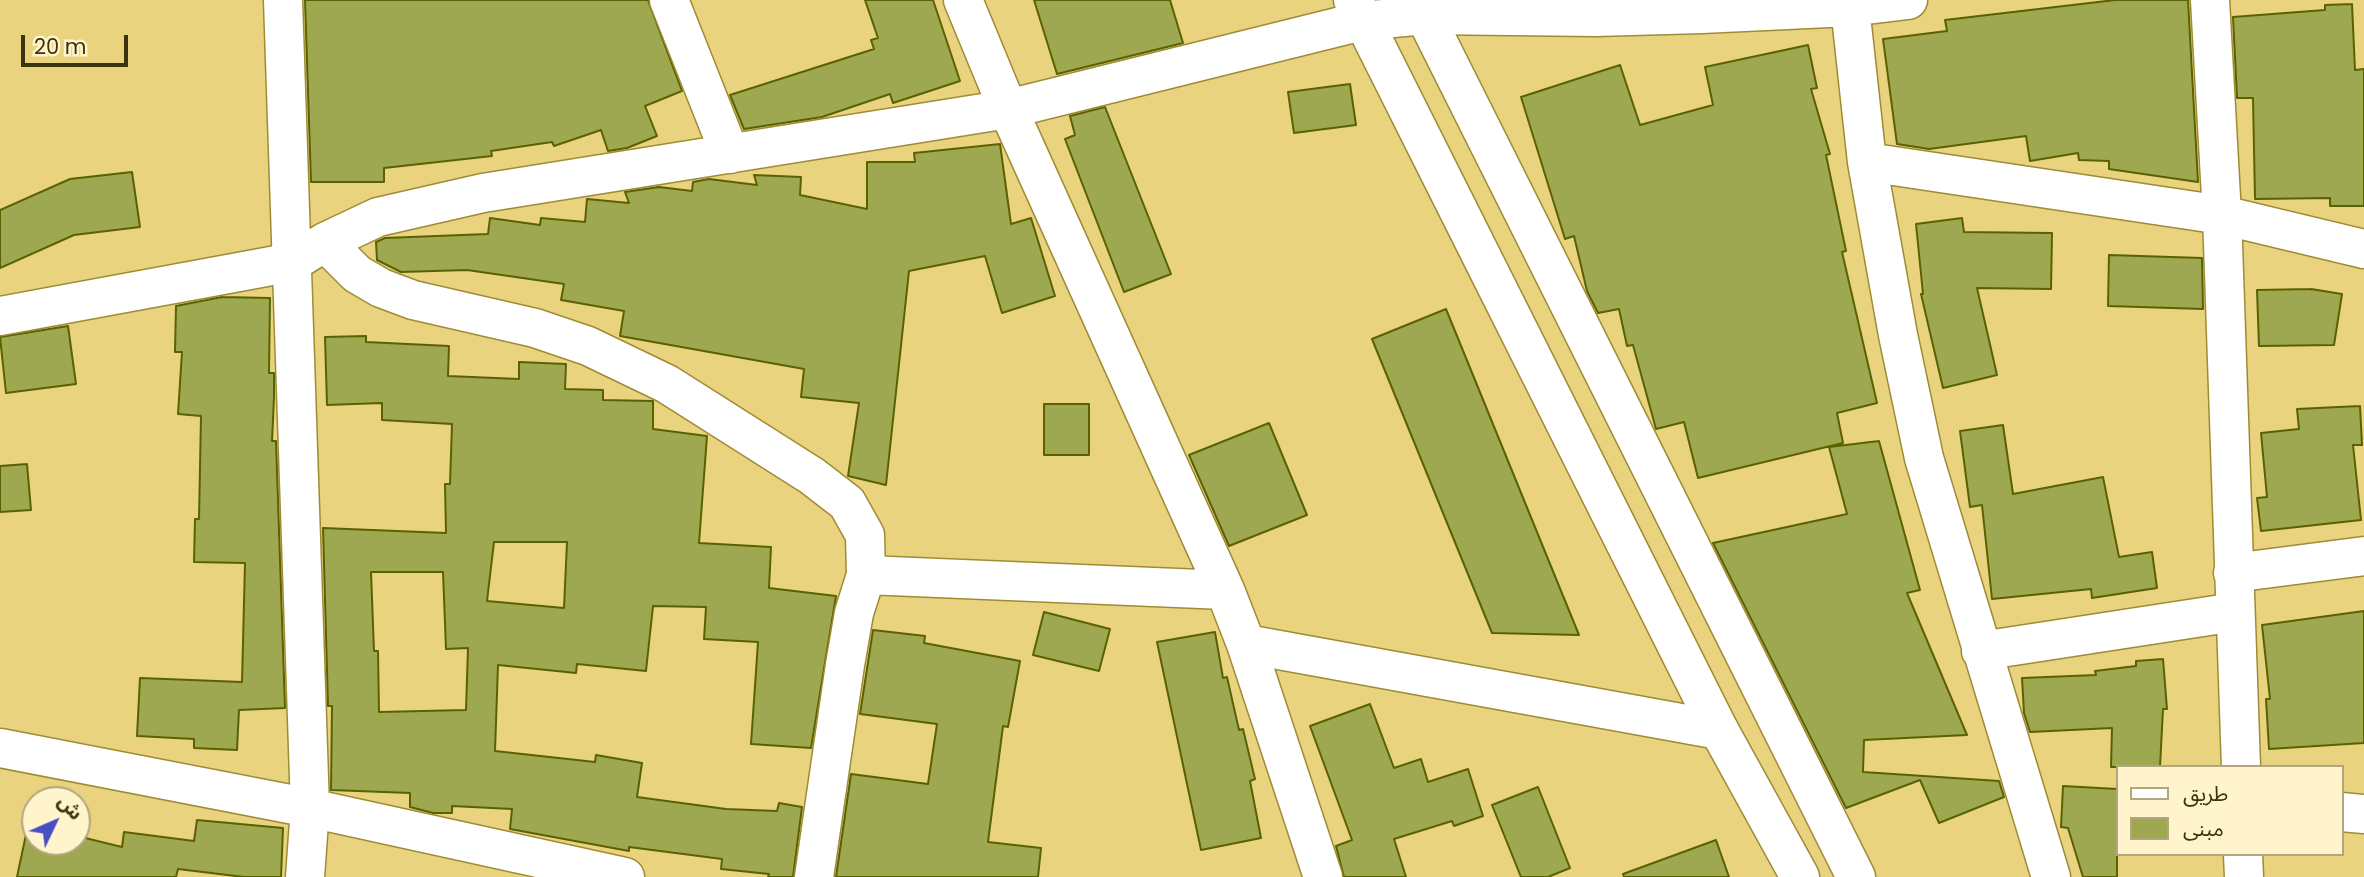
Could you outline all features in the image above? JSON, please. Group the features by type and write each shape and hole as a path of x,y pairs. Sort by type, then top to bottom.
{"street":[{"path":"283,0 310,808 305,877"},
{"path":"669,0 730,153"},
{"path":"963,0 1008,109 1225,590 1246,644 1323,877"},
{"path":"0,316 293,262 325,242 378,218 483,193 1008,109 1358,10 1421,8 1596,17 1850,6 1908,0"},
{"path":"2210,0 2222,215 2241,765"},
{"path":"1850,6 1867,162 1898,335 1924,458 2051,877"},
{"path":"1421,8 1856,877"},
{"path":"1358,10 1719,730 1800,877"},
{"path":"1867,162 2222,215 2364,250"},
{"path":"325,242 357,274 381,288 413,300 535,328 588,346 667,384 812,476 847,503 865,535 866,575 845,665 814,877"},
{"path":"2233,573 2364,555"},
{"path":"866,575 1225,590"},
{"path":"1981,650 2235,612"},
{"path":"1246,644 1719,730"},
{"path":"0,748 310,808 625,877"},
{"path":"2343,812 2364,814"},
{"path":"2243,856 2244,877"}],"building":[{"path":"305,0 648,0 682,91 645,106 657,136 627,148 608,151 601,130 554,146 552,142 491,151 492,156 384,168 384,182 311,182"},
{"path":"865,0 933,0 960,81 893,103 890,94 822,117 744,129 730,95 874,49 871,40 878,38"},
{"path":"1034,0 1170,0 1183,43 1057,74"},
{"path":"2115,0 2188,0 2198,182 2109,169 2109,161 2079,160 2078,153 2030,161 2026,136 1929,149 1897,144 1883,39 1947,31 1945,20"},
{"path":"2352,4 2355,70 2364,69 2364,206 2330,206 2330,198 2255,199 2253,98 2237,98 2233,17 2325,10 2325,5"},
{"path":"1808,45 1817,88 1811,89 1830,154 1826,155 1846,251 1842,252 1877,403 1837,413 1843,443 1698,478 1684,422 1656,429 1633,345 1627,346 1619,309 1598,313 1587,291 1574,236 1565,239 1521,97 1620,65 1640,125 1713,105 1705,67"},
{"path":"1350,84 1356,125 1294,133 1288,92"},
{"path":"1105,107 1171,274 1124,292 1065,139 1075,135 1070,116"},
{"path":"1000,144 1011,224 1031,218 1055,296 1002,313 985,256 909,271 886,485 848,476 859,403 801,397 804,369 620,336 624,311 561,300 564,284 467,270 401,272 377,260 376,242 385,238 488,234 490,218 540,225 541,218 585,222 587,199 629,203 625,192 659,187 692,191 693,182 709,179 757,185 754,175 801,177 800,195 867,209 867,162 915,162 914,153"},
{"path":"132,172 140,227 74,235 0,268 0,210 70,179"},
{"path":"1962,218 1964,232 2052,233 2051,289 1977,288 1997,375 1943,388 1921,294 1916,224"},
{"path":"2109,255 2202,258 2203,309 2108,306"},
{"path":"2311,289 2342,294 2334,345 2259,346 2257,290"},
{"path":"222,297 270,298 269,373 274,373 272,441 276,441 285,708 239,710 237,750 194,748 194,739 137,736 140,678 242,682 245,563 194,562 195,519 199,519 201,416 178,414 182,352 175,352 176,306"},
{"path":"1446,309 1579,635 1492,633 1372,339"},
{"path":"68,326 76,384 6,393 0,337"},
{"path":"366,336 366,342 449,346 448,376 519,379 519,362 566,364 565,389 603,390 603,400 653,401 653,429 707,436 699,543 771,547 769,588 836,596 811,748 751,744 758,642 704,639 706,607 653,606 646,671 577,664 576,673 498,665 495,751 595,762 596,755 642,763 637,797 726,809 777,811 779,803 802,807 793,877 768,877 769,874 721,869 722,859 629,847 629,851 510,829 512,809 452,806 452,813 433,813 410,807 410,793 331,790 332,706 328,706 323,528 446,533 445,484 450,484 452,424 382,420 382,403 327,405 325,337","holes":["494,542 567,542 564,608 487,601","371,572 443,572 446,649 468,648 466,710 379,712 378,651 374,651"]},
{"path":"1044,404 1089,404 1089,455 1044,455"},
{"path":"2360,406 2362,445 2353,445 2361,520 2261,531 2257,498 2267,497 2261,433 2299,429 2297,409"},
{"path":"1269,423 1307,515 1229,546 1189,455"},
{"path":"2003,425 2013,494 2103,477 2119,557 2152,552 2157,588 2092,598 2091,589 1992,599 1982,505 1970,507 1960,431"},
{"path":"1879,441 1920,590 1907,593 1967,735 1864,740 1863,772 1999,781 2004,797 1939,823 1920,780 1846,808 1713,543 1847,514 1829,447"},
{"path":"27,464 31,510 0,512 0,466"},
{"path":"2364,611 2364,743 2269,749 2266,699 2270,699 2262,625"},
{"path":"1044,612 1110,629 1099,671 1033,655"},
{"path":"873,630 925,636 924,643 1020,661 1008,727 1003,726 988,842 1041,848 1038,877 836,877 851,774 928,784 937,724 860,714"},
{"path":"1215,632 1223,678 1227,677 1239,730 1243,729 1255,779 1250,781 1261,838 1201,850 1157,642"},
{"path":"2163,659 2167,709 2163,709 2160,765 2111,767 2112,728 2030,732 2024,713 2022,678 2096,675 2095,671 2136,666 2136,661"},
{"path":"1370,704 1394,768 1421,759 1428,782 1468,769 1483,816 1454,826 1452,821 1394,839 1406,877 1344,877 1336,846 1352,840 1310,726"},
{"path":"2063,786 2116,789 2117,877 2083,877 2068,828 2061,827"},
{"path":"1538,787 1570,868 1548,877 1521,877 1492,805"},
{"path":"197,820 283,828 281,877 244,877 178,869 176,877 17,877 21,856 91,856 91,839 122,847 124,832 194,841"},
{"path":"1716,840 1729,877 1624,877 1623,874"}]}
